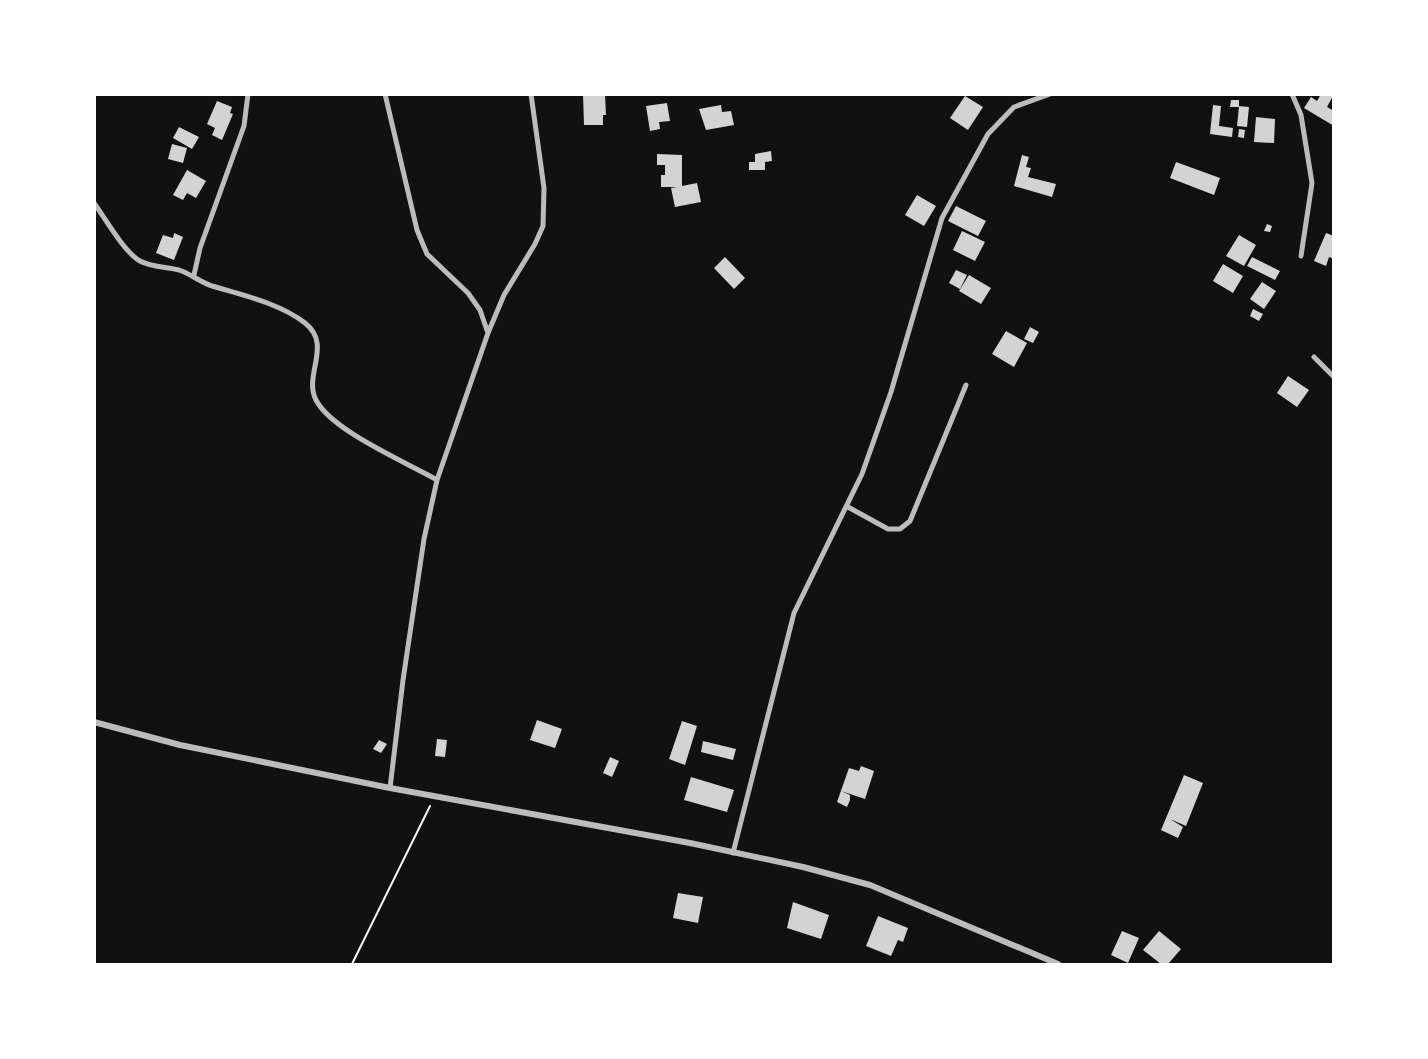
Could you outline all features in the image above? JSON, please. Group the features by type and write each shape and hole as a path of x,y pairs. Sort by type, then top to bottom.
{"street":[{"path":"194,275 200,248 244,126 248,94"},
{"path":"385,94 417,230 427,254 468,293 480,310 488,333"},
{"path":"390,788 424,539 437,480 488,333 504,295 535,244 543,226 544,188 531,94"},
{"path":"733,853 794,613 848,507 891,392 942,218 988,134 1014,107 1050,94"},
{"path":"1292,94 1301,115 1312,183 1301,256"},
{"path":"94,203 137,260 155,268 173,268 194,275 209,285 256,300 306,324 317,338 319,352 315,398 326,415 342,427 437,480"},
{"path":"1314,357 1334,377"},
{"path":"848,507 888,529 900,529 910,520 966,384"},
{"path":"94,722 180,745 390,788 733,853 870,885 1058,964"}],"path":[{"path":"352,964 434,796"}],"building":[{"path":"583,94 605,94 606,115 603,115 603,125 584,125"},
{"path":"1321,94 1334,94 1327,107 1334,111 1334,126 1304,108 1311,97 1317,101"},
{"path":"965,96 983,107 968,130 950,118"},
{"path":"1231,100 1239,100 1239,107 1230,107"},
{"path":"217,101 232,107 230,113 233,114 222,140 212,135 215,128 207,124"},
{"path":"667,103 670,121 659,122 660,129 650,131 646,106"},
{"path":"721,105 722,112 731,111 734,125 706,130 699,109"},
{"path":"1213,105 1221,106 1219,126 1233,128 1232,137 1210,134"},
{"path":"1239,106 1249,107 1247,127 1237,126"},
{"path":"1256,117 1275,119 1274,143 1254,142"},
{"path":"179,127 199,137 192,149 173,138"},
{"path":"1239,129 1245,130 1244,138 1238,137"},
{"path":"172,144 187,148 183,163 168,159"},
{"path":"771,151 772,161 765,162 765,170 749,170 749,162 755,162 755,154"},
{"path":"657,154 682,155 682,186 697,183 701,202 675,207 671,188 677,187 661,187 661,175 665,175 665,165 657,165"},
{"path":"1022,155 1029,157 1026,167 1031,168 1028,177 1056,184 1052,197 1014,186"},
{"path":"1176,162 1220,178 1214,195 1170,178"},
{"path":"187,170 206,181 196,198 187,193 183,200 173,195"},
{"path":"917,195 936,206 924,226 905,215"},
{"path":"956,206 986,221 978,236 948,221"},
{"path":"1267,224 1272,226 1270,232 1264,231"},
{"path":"962,231 985,242 975,261 953,250"},
{"path":"174,233 183,237 174,260 156,253 163,235 173,238"},
{"path":"1326,233 1334,236 1334,259 1329,257 1326,266 1314,261"},
{"path":"1239,235 1256,245 1244,266 1226,256"},
{"path":"725,257 745,278 734,289 714,268"},
{"path":"1252,257 1280,271 1275,280 1247,266"},
{"path":"1223,264 1243,276 1233,293 1213,281"},
{"path":"956,270 967,275 960,289 949,283"},
{"path":"969,275 991,288 981,304 959,291"},
{"path":"1262,282 1276,291 1264,309 1250,299"},
{"path":"1253,309 1263,314 1259,321 1250,316"},
{"path":"1030,327 1039,332 1033,343 1024,339"},
{"path":"1006,331 1027,343 1014,367 992,354"},
{"path":"1288,376 1309,390 1297,407 1277,393"},
{"path":"537,720 562,729 555,748 530,740"},
{"path":"682,721 697,726 685,765 669,759"},
{"path":"437,739 447,740 445,757 435,756"},
{"path":"379,740 387,744 381,753 373,749"},
{"path":"703,741 736,749 733,760 701,752"},
{"path":"610,757 619,761 612,777 603,773"},
{"path":"861,766 874,771 865,799 841,791 850,795 847,807 837,802 849,768 859,771"},
{"path":"1184,775 1203,783 1186,826 1170,819 1183,827 1178,838 1161,830"},
{"path":"691,777 734,790 727,812 684,800"},
{"path":"678,893 703,897 698,923 673,918"},
{"path":"793,902 829,915 821,939 787,928"},
{"path":"878,916 908,928 903,942 898,940 891,956 866,946"},
{"path":"1122,931 1139,938 1128,963 1111,955"},
{"path":"1159,931 1181,949 1168,964 1161,964 1143,950"}]}
